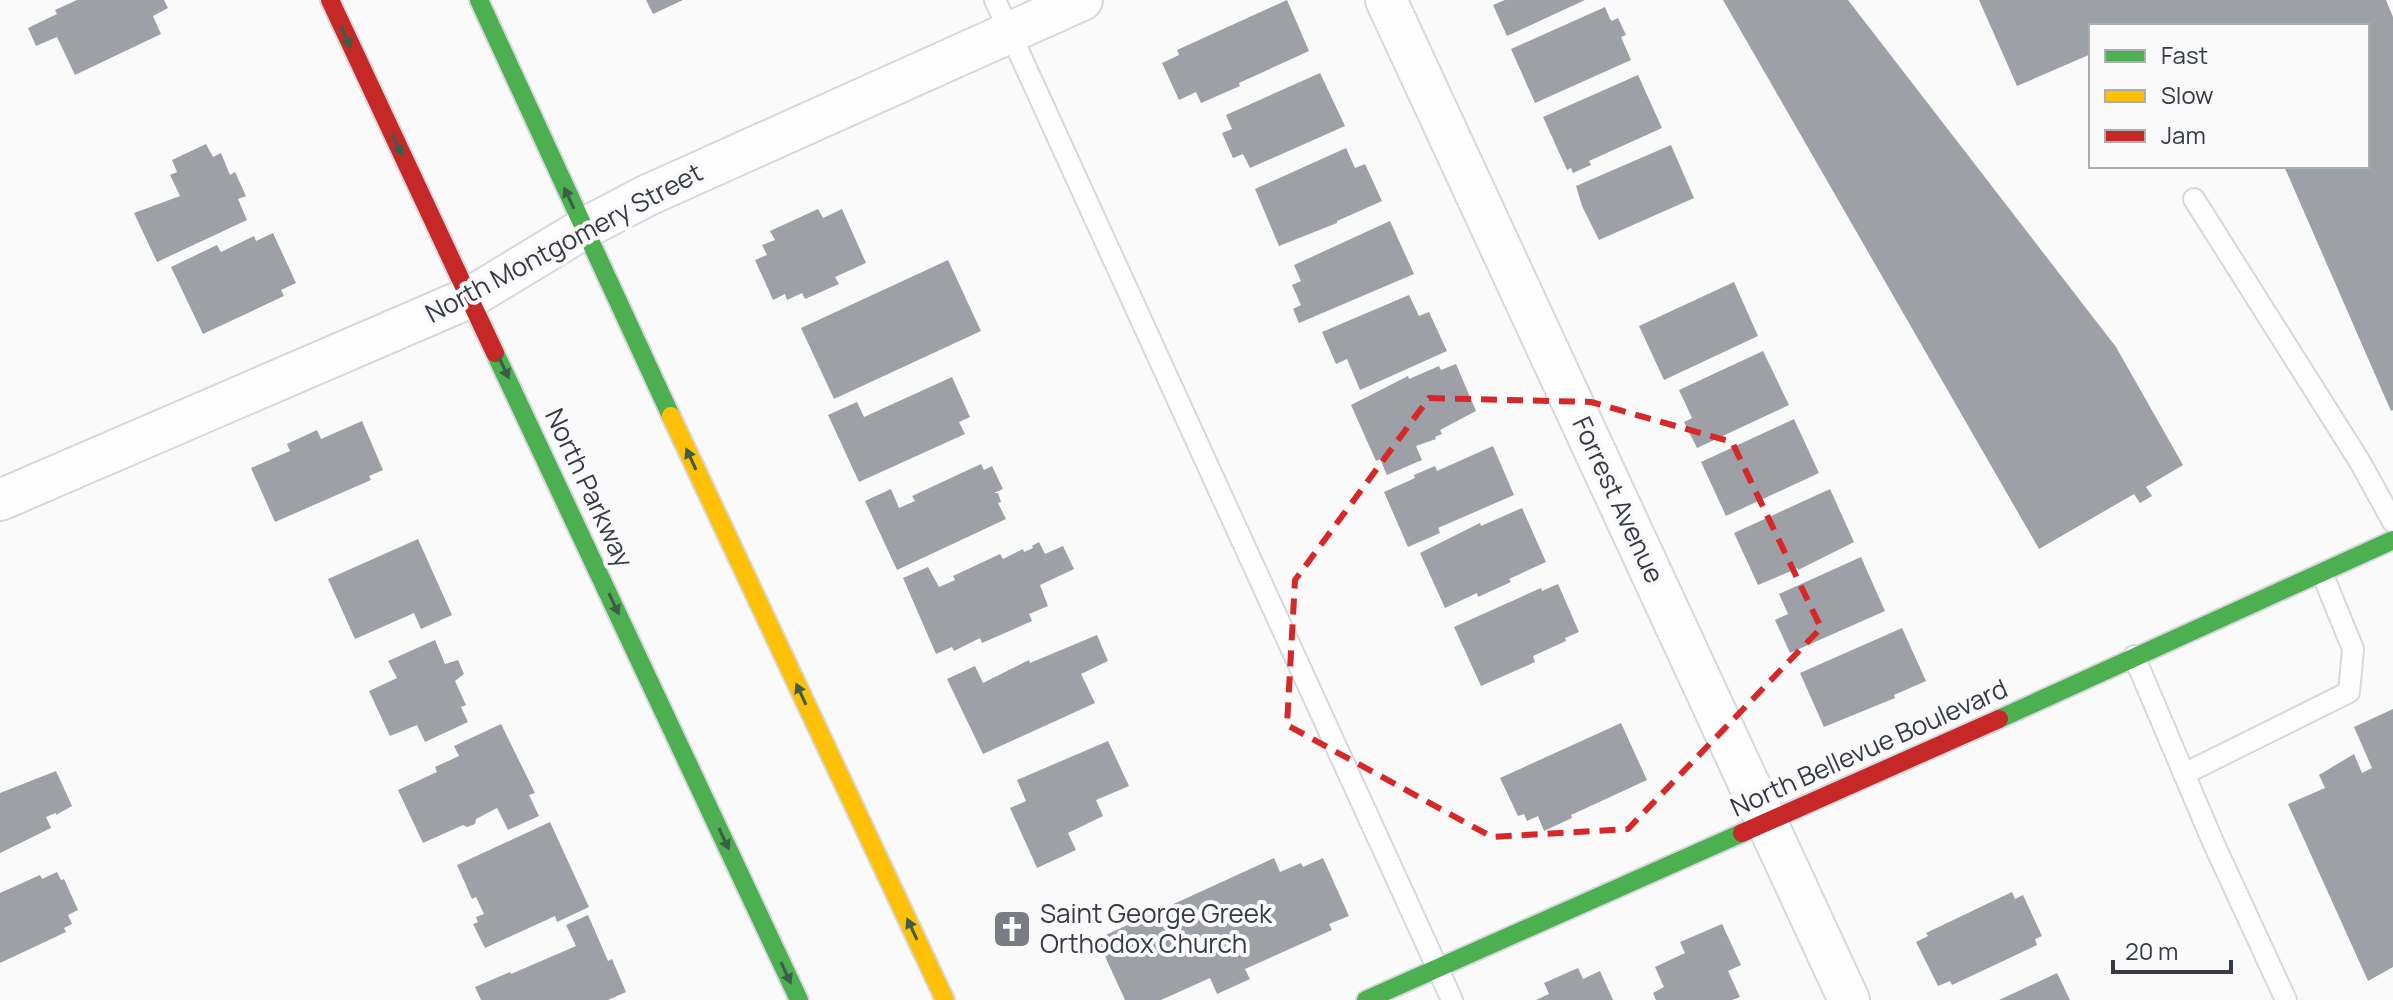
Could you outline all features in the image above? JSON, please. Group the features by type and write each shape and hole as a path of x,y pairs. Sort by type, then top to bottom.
{"main road":[{"name":"North Parkway","path":"330,0 799,1000"},
{"path":"479,0 583,229 945,1000"},
{"name":"North Bellevue Boulevard","path":"1366,1000 2393,540"}],"street":[{"name":"North Montgomery Street","path":"0,500 471,297 583,229 1003,16 1082,0"},
{"name":"Forrest Avenue","path":"1386,0 1849,1000"}],"lane":[{"path":"1003,16 1452,1000"},
{"path":"2194,199 2360,462 2393,522"},
{"path":"2184,774 2349,692 2353,649 2322,573"},
{"path":"2134,656 2286,1000"}],"highlighted area":[{"path":"1429,398 1591,402 1732,442 1821,628 1628,829 1492,837 1287,725 1295,580"}],"building":[{"path":"77,0 164,0 168,8 153,16 161,34 75,75 57,37 36,46 28,28"},
{"path":"646,0 683,0 653,14"},
{"path":"1287,0 1309,51 1201,103 1196,92 1179,100 1162,63 1179,55 1177,50"},
{"path":"1505,0 1585,0 1507,36 1493,5"},
{"path":"1723,0 1848,0 2116,347 2183,465 2146,487 2152,496 2140,503 2134,494 2039,549"},
{"path":"1979,0 2386,0 2393,17 2393,410 2285,168 2369,168 2369,24 2089,24 2089,55 2017,86"},
{"path":"1605,7 1612,21 1618,18 1626,35 1621,37 1631,60 1535,103 1511,49"},
{"path":"1320,73 1345,126 1250,168 1243,154 1233,158 1222,133 1232,129 1226,115"},
{"path":"1638,75 1662,128 1589,161 1591,165 1573,173 1571,168 1567,170 1543,117"},
{"path":"206,144 213,157 221,153 230,175 235,172 246,196 238,199 247,220 157,262 134,213 180,196 170,175 177,172 172,160"},
{"path":"1671,145 1694,198 1599,240 1576,186"},
{"path":"1346,148 1355,168 1365,164 1382,201 1279,246 1255,189"},
{"path":"818,209 823,218 842,209 866,263 835,277 839,284 805,299 802,293 787,300 785,294 773,300 755,260 767,255 762,245 775,240 770,231"},
{"path":"1390,221 1414,274 1299,323 1293,309 1301,305 1292,285 1301,281 1294,265"},
{"path":"273,233 296,283 281,290 284,296 203,334 171,267 217,245 221,252 254,236 256,241"},
{"path":"948,260 981,331 834,399 801,328"},
{"path":"1734,282 1758,336 1664,380 1639,326"},
{"path":"1409,295 1419,316 1429,312 1447,351 1360,390 1347,359 1336,364 1322,332"},
{"path":"1763,351 1789,405 1697,448 1684,422 1692,418 1679,390"},
{"path":"1456,364 1476,411 1440,430 1442,434 1436,439 1416,446 1422,460 1387,475 1380,459 1376,461 1351,405 1408,376 1409,379 1439,366 1441,370"},
{"path":"952,377 970,417 959,422 965,434 859,482 828,415 857,402 864,417"},
{"path":"1794,419 1819,473 1726,516 1701,462"},
{"path":"362,421 383,470 369,476 371,480 275,522 251,468 290,451 287,444 317,430 321,439"},
{"path":"1493,446 1514,495 1438,528 1440,533 1408,547 1384,492 1435,466 1437,471"},
{"path":"981,464 984,470 992,466 1003,489 994,493 998,493 1001,502 998,503 1006,519 897,570 865,501 891,489 899,508 915,501 912,496"},
{"path":"1830,489 1854,542 1798,570 1758,585 1734,533"},
{"path":"1522,508 1546,562 1509,579 1511,582 1445,608 1420,553 1480,523 1481,526"},
{"path":"418,539 452,615 421,629 414,613 355,639 328,579"},
{"path":"1039,542 1045,554 1063,546 1074,569 1040,585 1048,606 1029,614 1032,621 982,643 980,638 954,651 952,647 936,654 903,578 928,567 939,587 955,580 953,576 1000,554 1003,559 1023,549 1024,552 1033,548"},
{"path":"1861,557 1885,611 1790,653 1775,620 1788,614 1779,594"},
{"path":"1558,584 1579,632 1533,656 1535,662 1481,686 1454,627 1541,588 1542,591"},
{"path":"1902,628 1926,681 1894,695 1895,698 1824,727 1800,673"},
{"path":"1097,635 1108,661 1081,674 1095,703 983,754 947,679 975,666 983,683 1029,660 1030,663"},
{"path":"435,640 445,664 458,660 464,674 455,681 466,705 461,707 468,722 425,742 417,725 390,736 369,691 397,678 388,661"},
{"path":"2393,709 2393,967 2368,981 2288,804 2325,788 2319,775 2354,754 2362,773 2372,768 2354,727"},
{"path":"1621,723 1647,780 1544,831 1538,816 1527,821 1524,814 1518,816 1500,778"},
{"path":"501,724 535,793 529,795 539,816 508,830 497,808 476,819 475,824 463,825 423,843 398,790 437,772 435,767 459,756 454,746"},
{"path":"1108,741 1129,786 1096,800 1103,816 1068,833 1076,850 1037,868 1010,808 1026,801 1017,780"},
{"path":"56,771 72,806 46,817 51,828 0,853 0,793"},
{"path":"550,822 589,907 557,922 555,916 485,948 473,924 478,922 476,917 484,914 476,897 472,899 457,865"},
{"path":"1274,858 1280,872 1323,858 1349,916 1329,924 1332,930 1245,969 1250,979 1217,994 1210,978 1161,1000 1125,1000 1097,939"},
{"path":"57,872 61,880 64,879 78,910 68,915 72,924 64,928 66,932 0,963 0,893 40,875 42,879"},
{"path":"2012,892 2015,899 2023,895 2042,936 2035,939 2037,945 1952,985 1950,981 1938,986 1916,942 1928,936 1926,933"},
{"path":"588,915 608,961 612,959 626,992 608,1000 481,1000 475,987 576,946 566,925"},
{"path":"1722,924 1741,965 1728,971 1740,997 1732,1000 1656,1000 1653,993 1664,987 1655,967 1685,953 1680,942"},
{"path":"1578,968 1583,979 1600,971 1613,1000 1536,1000 1549,994 1544,983"},
{"path":"2057,973 2070,1000 1999,1000"}],"traffic: fast":[{"path":"479,0 671,416"},
{"path":"495,353 799,1000"},
{"path":"1999,719 2393,540"},
{"path":"1366,1000 1742,833"}],"traffic: slow":[{"path":"671,416 945,1000"}],"traffic: jam":[{"path":"330,0 495,353"},
{"path":"1742,833 1999,719"}],"place":[{"name":"Saint George Greek Orthodox Church","path":"1012,929"}]}
